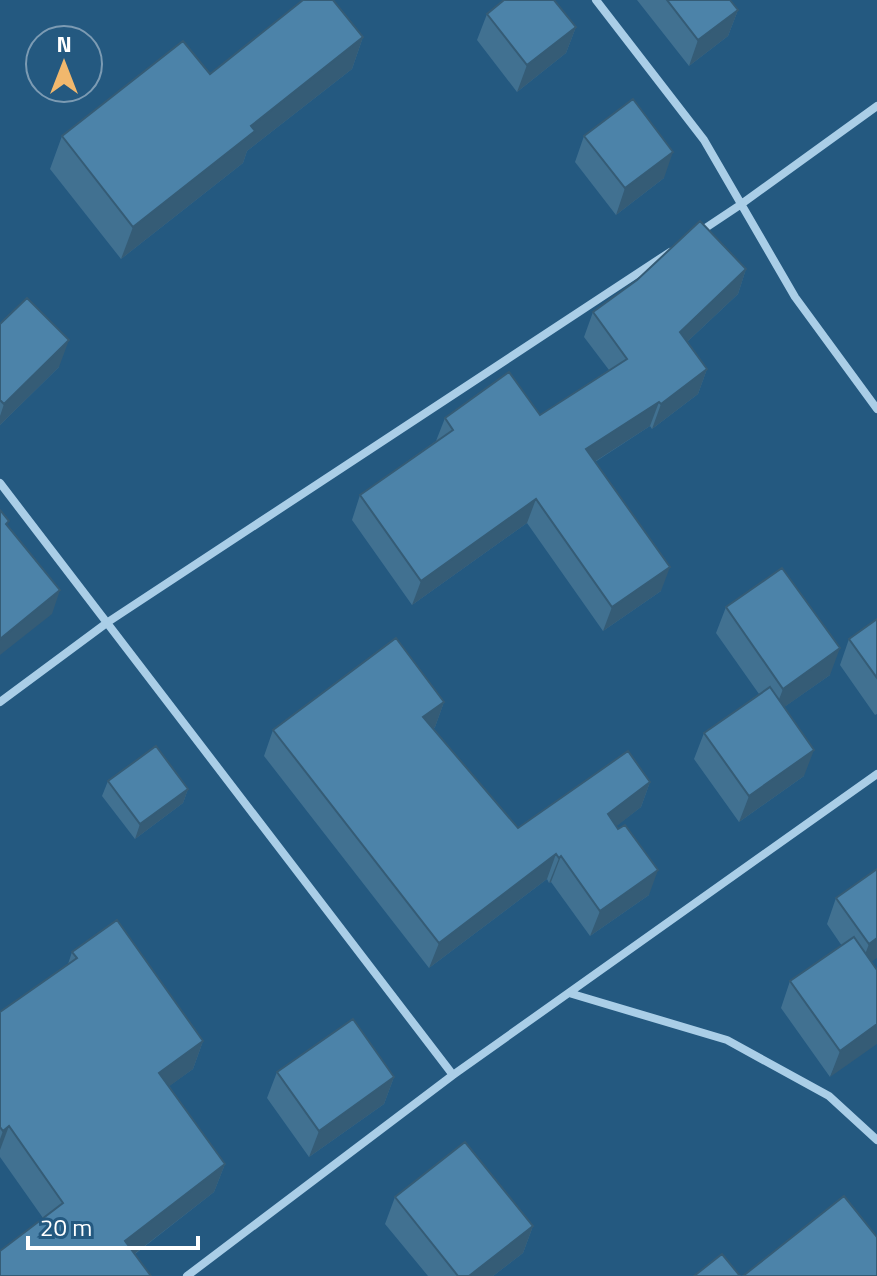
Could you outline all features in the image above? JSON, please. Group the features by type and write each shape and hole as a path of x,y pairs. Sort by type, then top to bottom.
{"street":[{"path":"596,0 704,140 795,297 877,409"},
{"path":"688,240 877,106"},
{"path":"0,702 108,622 675,249"},
{"path":"0,483 453,1075"},
{"path":"187,1276 453,1075 877,774"},
{"path":"569,993 727,1040 829,1096 877,1140"}],"building":[{"path":"303,0 333,0 363,37 251,126 255,131 133,227 62,136 183,41 210,74"},
{"path":"504,0 554,0 576,27 527,65 487,14"},
{"path":"667,0 730,0 738,10 698,40"},
{"path":"633,99 673,152 625,188 584,136"},
{"path":"700,221 746,269 680,332 707,369 661,404 659,402 586,449 670,567 612,607 536,499 421,581 360,495 453,430 445,418 509,372 540,415 627,359 593,312 637,280"},
{"path":"27,298 69,340 4,404 0,400 0,324"},
{"path":"0,510 9,521 6,524 60,590 0,639"},
{"path":"782,568 840,648 783,689 726,607"},
{"path":"877,619 877,678 849,639"},
{"path":"396,638 444,702 423,717 518,828 628,751 650,782 608,814 618,829 625,825 658,870 600,911 561,856 559,858 556,854 439,943 273,730"},
{"path":"770,687 814,750 749,796 704,733"},
{"path":"156,746 188,789 140,824 108,781"},
{"path":"877,869 877,938 869,944 836,898"},
{"path":"117,920 203,1041 159,1073 225,1164 125,1241 151,1276 0,1276 0,1251 63,1203 9,1126 3,1131 0,1127 0,1012 77,958 72,952"},
{"path":"854,937 877,970 877,1024 840,1051 790,981"},
{"path":"353,1019 394,1077 319,1131 277,1072"},
{"path":"465,1142 533,1226 469,1276 458,1276 395,1197"},
{"path":"844,1196 877,1237 877,1276 743,1276"},
{"path":"722,1254 740,1276 694,1276"}]}
